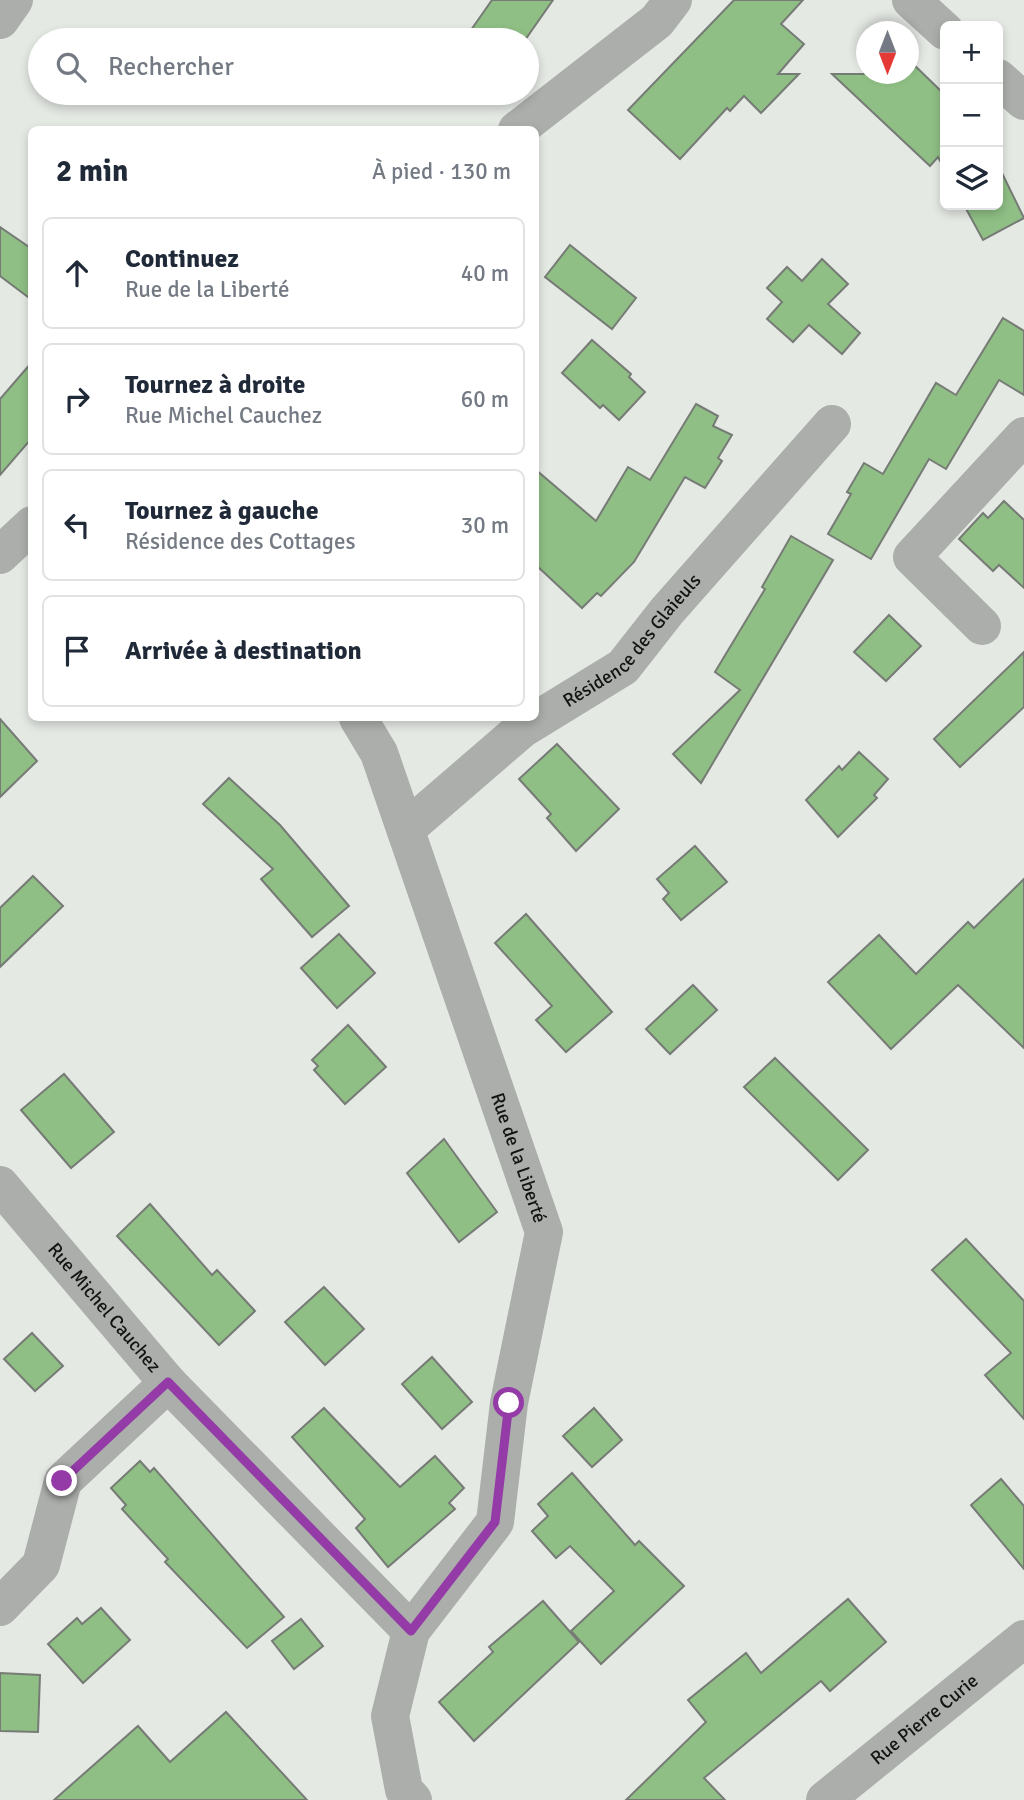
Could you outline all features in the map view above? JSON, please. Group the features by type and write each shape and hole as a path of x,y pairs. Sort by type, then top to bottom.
{"street":[{"path":"0,20 15,0"},
{"path":"522,126 657,21 673,0"},
{"path":"911,0 940,26"},
{"path":"1003,82 1024,101"},
{"name":"Résidence des Glaieuls","path":"539,719 623,667 667,611 832,424"},
{"path":"982,626 912,557 1024,436"},
{"path":"0,555 28,529"},
{"name":"Rue de la Liberté","path":"360,721 379,753 544,1232 509,1403 495,1522 411,1631"},
{"name":"Résidence des Glaieuls","path":"406,829 522,729 535,721"},
{"name":"Rue Michel Cauchez","path":"0,1185 168,1382 411,1631"},
{"path":"0,1607 41,1565 62,1481 168,1382"},
{"path":"411,1631 390,1716 404,1790 413,1800"},
{"name":"Rue Pierre Curie","path":"825,1800 1024,1639"}],"building":[{"path":"492,0 553,0 533,28 472,28"},
{"path":"734,0 803,0 781,24 804,44 778,74 799,74 761,113 744,96 730,111 727,108 680,159 628,110"},
{"path":"919,70 940,90 940,161 938,157 930,166 832,74 856,74 856,84 919,84"},
{"path":"1003,175 1024,218 983,240 967,210 1003,210"},
{"path":"0,227 28,246 28,297 0,276"},
{"path":"570,245 636,298 612,329 545,277"},
{"path":"822,259 848,284 828,304 860,333 842,354 809,325 793,342 767,319 782,302 767,288 787,267 802,281"},
{"path":"1003,318 1024,331 1024,395 999,380 946,469 929,459 871,559 828,534 851,494 847,492 864,463 883,474 936,383 956,395"},
{"path":"592,340 631,374 629,377 645,392 619,420 603,405 600,408 562,373"},
{"path":"28,367 28,443 0,475 0,399"},
{"path":"696,404 718,416 713,426 732,435 718,458 722,461 705,488 685,477 634,562 601,596 597,593 582,608 539,568 539,473 596,521 628,467 650,480"},
{"path":"1004,501 1024,520 1024,588 999,565 993,571 959,539 983,513 988,518"},
{"path":"791,536 833,560 701,783 673,754 740,690 715,672 765,589 762,587"},
{"path":"889,615 921,646 886,681 854,652"},
{"path":"1024,652 1024,707 960,767 934,739"},
{"path":"0,719 37,761 0,797"},
{"path":"557,744 619,809 576,851 547,818 551,814 519,779"},
{"path":"859,752 888,779 874,795 877,798 838,837 806,800 839,766 842,770"},
{"path":"229,778 280,825 349,906 312,937 261,879 273,869 203,804"},
{"path":"695,846 727,882 681,920 663,899 669,893 657,879"},
{"path":"33,876 63,906 0,967 0,908"},
{"path":"1024,879 1024,1048 958,985 891,1049 828,982 879,935 916,974 968,922 974,928"},
{"path":"526,914 612,1012 566,1052 536,1020 552,1006 495,943"},
{"path":"339,934 375,973 337,1008 301,968"},
{"path":"693,985 717,1010 670,1054 646,1029"},
{"path":"348,1025 386,1067 345,1104 314,1070 318,1066 312,1060"},
{"path":"775,1058 868,1150 838,1180 744,1087"},
{"path":"64,1074 114,1132 71,1168 21,1110"},
{"path":"444,1139 497,1212 459,1242 407,1173"},
{"path":"150,1204 212,1275 217,1270 255,1311 219,1345 117,1236"},
{"path":"966,1239 1024,1301 1024,1419 985,1375 1011,1353 932,1270"},
{"path":"324,1287 364,1329 325,1365 285,1322"},
{"path":"32,1333 63,1366 35,1391 4,1359"},
{"path":"432,1357 472,1402 442,1429 402,1384"},
{"path":"324,1408 400,1487 435,1456 464,1488 449,1503 455,1509 388,1567 356,1528 365,1519 292,1437"},
{"path":"594,1408 622,1440 592,1467 563,1436"},
{"path":"140,1461 150,1472 154,1468 284,1617 247,1648 165,1562 168,1559 122,1509 126,1505 111,1488"},
{"path":"572,1473 635,1545 639,1541 684,1586 601,1664 571,1631 614,1591 570,1546 556,1558 532,1531 548,1516 538,1504"},
{"path":"1001,1479 1024,1506 1024,1569 971,1505"},
{"path":"848,1599 886,1642 830,1691 821,1681 704,1778 725,1800 626,1800 706,1722 688,1700 746,1653 761,1673"},
{"path":"543,1601 579,1642 474,1741 439,1702 493,1652 489,1647"},
{"path":"101,1608 130,1640 83,1683 48,1644 77,1618 82,1624"},
{"path":"301,1619 323,1646 294,1669 272,1641"},
{"path":"0,1673 40,1675 38,1732 0,1731"},
{"path":"226,1712 307,1800 54,1800 138,1726 170,1762"}],"route":[{"path":"62,1481 168,1382 411,1631 495,1522 509,1403"}]}
